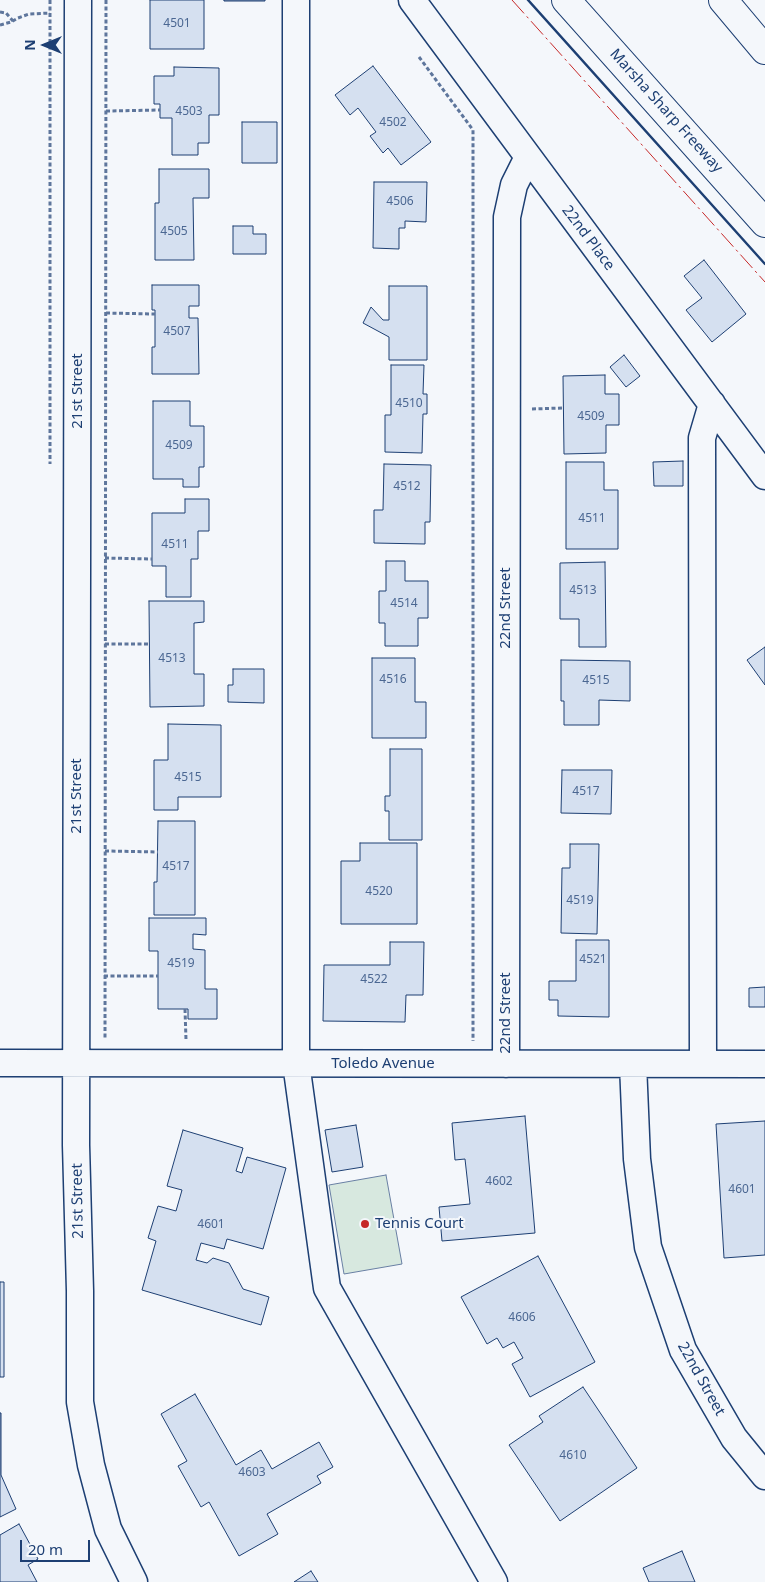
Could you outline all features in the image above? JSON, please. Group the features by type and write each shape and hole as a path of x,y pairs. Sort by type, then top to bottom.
{"main road":[{"name":"Marsha Sharp Freeway","path":"566,0 765,223"},
{"path":"723,0 765,50"}],"street":[{"name":"21st Street","path":"78,0 76,1145 80,1290 80,1402 92,1465 108,1529 134,1582"},
{"path":"296,0 296,1063 327,1288 494,1582"},
{"name":"22nd Place","path":"412,0 765,476"},
{"name":"22nd Street","path":"506,1064 507,217 514,185 528,157"},
{"path":"703,1064 702,438 712,404"},
{"name":"Toledo Avenue","path":"0,1063 77,1063 186,1051 296,1063 765,1064"},
{"name":"22nd Street","path":"633,1064 636,1159 648,1247 683,1350 734,1438 765,1476"}],"path":[{"path":"50,0 50,471"},
{"path":"106,0 105,1038 114,1038"},
{"path":"0,12 6,13 13,21"},
{"path":"0,25 29,14 50,13"},
{"path":"418,57 473,130 473,1044"},
{"path":"106,111 160,110"},
{"path":"105,313 155,314"},
{"path":"532,409 564,408"},
{"path":"105,558 152,559"},
{"path":"105,644 150,644"},
{"path":"105,852 158,852"},
{"path":"77,975 158,976"},
{"path":"185,1009 186,1051"},
{"path":"177,1038 186,1051"},
{"path":"186,1051 194,1038"}],"shaded area":[{"name":"Tennis Court","path":"386,1175 402,1264 344,1274 329,1185"}],"building":[{"path":"150,0 204,0 204,49 150,49"},
{"path":"265,0 265,1 224,1"},
{"path":"373,66 431,142 401,165 388,148 383,153 370,136 376,132 358,108 350,115 335,95"},
{"path":"174,67 219,68 219,115 209,115 209,143 198,143 198,155 172,155 172,118 160,118 160,104 154,104 154,76 174,76"},
{"path":"242,122 277,122 277,163 242,163"},
{"path":"159,169 209,169 209,198 193,198 194,260 155,260 155,203 159,203"},
{"path":"374,182 427,182 426,222 405,221 405,228 399,228 399,249 373,248"},
{"path":"233,226 253,226 253,234 266,234 266,254 233,254"},
{"path":"704,260 746,314 712,342 686,310 702,298 684,276"},
{"path":"152,285 199,285 199,306 189,306 189,318 198,318 199,374 152,374 152,347 155,347 155,310 152,310"},
{"path":"389,286 427,286 427,360 389,360 389,337 363,323 371,307 383,320 389,320"},
{"path":"624,355 640,376 626,387 610,367"},
{"path":"391,365 424,365 423,394 427,394 427,414 423,414 422,453 385,452 385,415 391,415"},
{"path":"605,375 605,394 619,394 619,425 606,425 606,453 564,454 563,376"},
{"path":"153,401 190,401 190,426 204,426 204,467 199,467 199,487 183,487 183,479 153,479"},
{"path":"683,461 683,486 654,486 653,462"},
{"path":"566,462 604,462 604,490 618,490 618,549 566,549"},
{"path":"384,464 431,465 430,522 425,522 425,544 374,543 374,510 383,510"},
{"path":"185,499 209,499 209,531 198,531 198,559 191,559 191,597 166,597 166,566 152,566 152,513 185,513"},
{"path":"386,561 405,561 405,581 428,581 428,618 418,618 418,646 385,646 385,623 379,623 379,591 386,591"},
{"path":"605,562 606,647 579,647 579,619 560,619 560,563"},
{"path":"149,601 204,601 204,622 194,623 194,674 204,674 204,706 150,707"},
{"path":"765,647 765,685 747,660"},
{"path":"372,658 415,658 415,702 426,702 426,738 372,738"},
{"path":"561,660 630,661 630,701 599,700 599,725 564,725 564,701 561,701"},
{"path":"233,669 264,669 264,703 228,702 228,685 233,685"},
{"path":"168,724 221,725 221,797 178,797 178,810 154,810 154,760 168,760"},
{"path":"390,749 422,749 422,840 389,840 389,811 385,811 385,796 390,796"},
{"path":"562,770 612,770 611,814 561,813"},
{"path":"158,821 195,821 195,915 154,915 154,882 157,882"},
{"path":"360,843 417,843 417,924 341,924 341,861 360,861"},
{"path":"570,844 599,844 597,934 561,933 562,868 570,868"},
{"path":"149,918 206,918 206,935 193,934 193,949 205,950 205,989 217,989 217,1019 188,1019 188,1009 158,1009 158,951 149,951"},
{"path":"576,940 609,940 609,1017 558,1016 558,1000 549,1000 549,981 576,981"},
{"path":"390,942 424,942 423,995 406,995 405,1022 323,1021 324,965 390,965"},
{"path":"765,987 765,1007 749,1007 749,988"},
{"path":"525,1116 535,1233 442,1241 439,1207 470,1204 465,1159 455,1160 452,1123"},
{"path":"765,1121 765,1255 724,1258 716,1124"},
{"path":"356,1125 363,1167 332,1172 325,1130"},
{"path":"183,1130 243,1148 236,1171 242,1173 247,1157 286,1168 263,1249 227,1239 224,1249 201,1243 196,1260 207,1263 213,1258 229,1263 243,1289 269,1297 261,1325 142,1290 156,1241 148,1238 158,1206 176,1211 182,1190 167,1186"},
{"path":"538,1256 595,1362 530,1397 512,1364 523,1358 514,1342 503,1348 497,1338 487,1344 461,1297"},
{"path":"0,1282 4,1282 4,1377 0,1377"},
{"path":"583,1387 637,1468 560,1521 509,1445 543,1422 539,1416"},
{"path":"195,1394 236,1465 261,1450 272,1469 319,1442 333,1467 317,1476 321,1483 267,1514 278,1534 239,1556 209,1502 201,1507 178,1466 187,1461 161,1414"},
{"path":"0,1413 1,1475 16,1509 0,1517"},
{"path":"19,1524 38,1559 28,1565 37,1582 0,1582 0,1535"},
{"path":"682,1551 695,1582 649,1582 643,1568"},
{"path":"311,1571 318,1582 294,1582"}],"wall":[{"path":"528,0 765,264"}],"power":[{"path":"512,0 765,282"}],"place":[{"name":"Tennis Court","path":"365,1224"}]}
